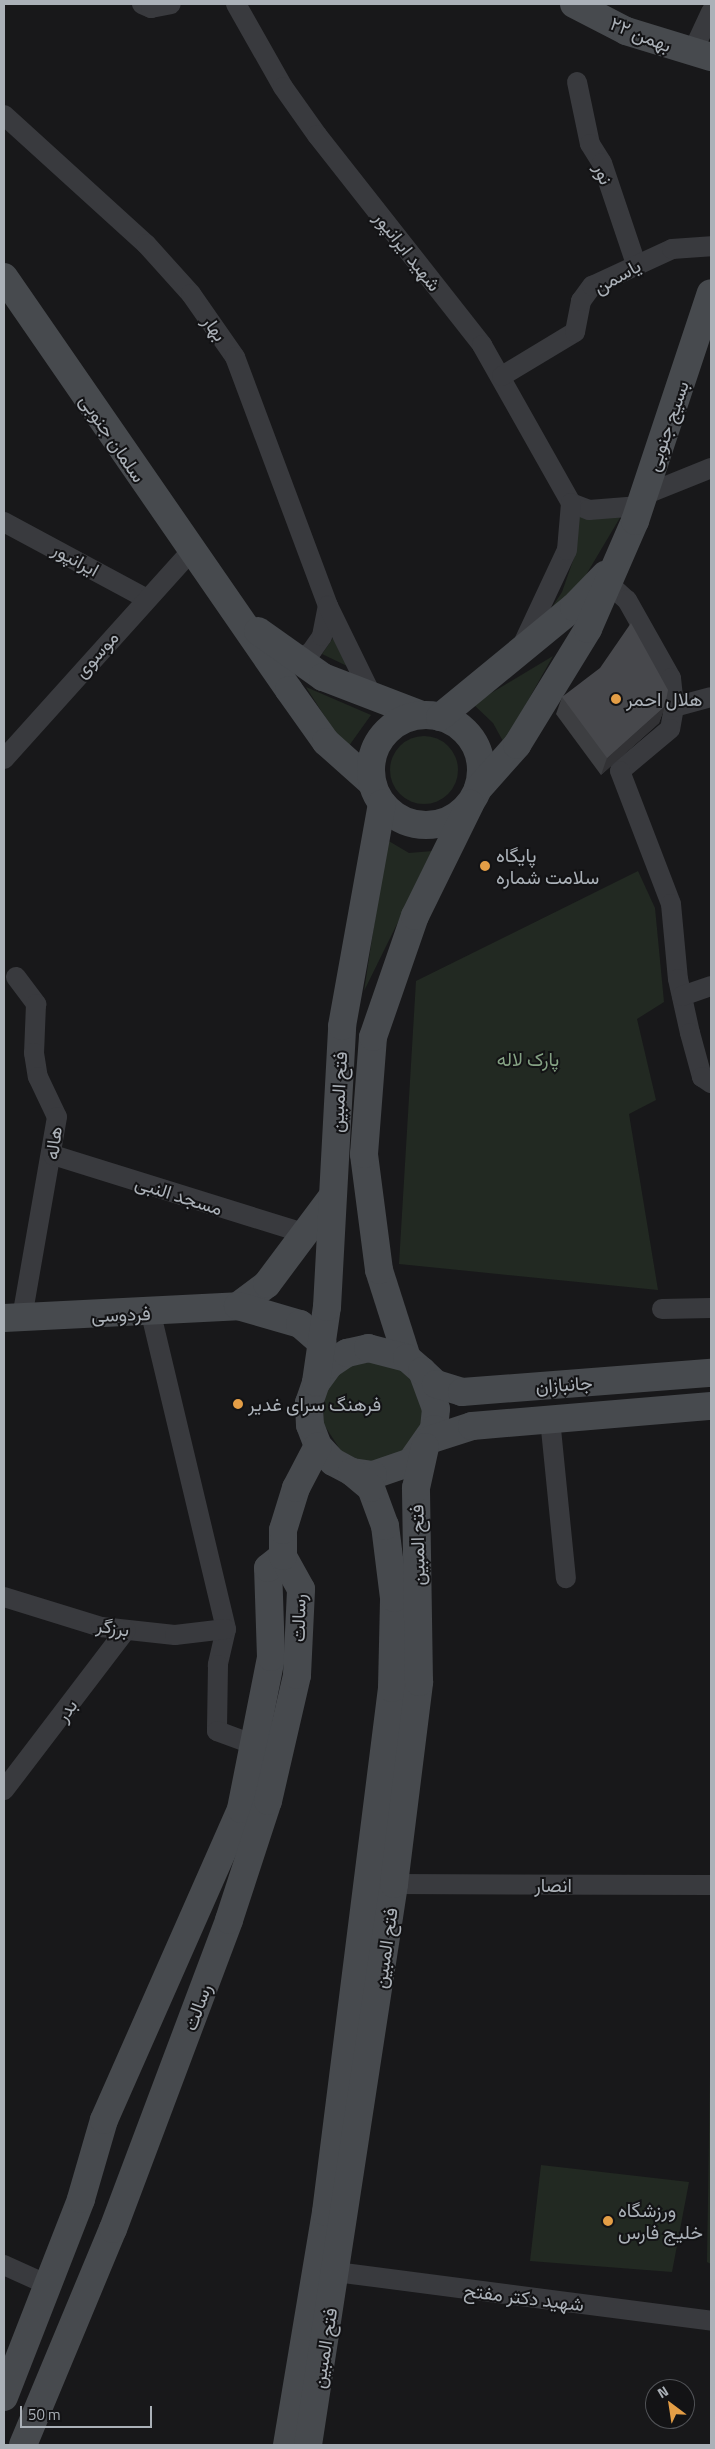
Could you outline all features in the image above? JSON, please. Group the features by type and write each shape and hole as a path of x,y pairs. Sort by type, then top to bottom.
{"main road":[{"name":"۲۲ بهمن","path":"574,4 626,31 702,55"},
{"name":"سلمان جنوبی","path":"4,277 223,597"},
{"name":"بسیج جنوبی","path":"474,796 516,744 588,629 621,558 711,294"},
{"path":"377,794 376,746 403,720 431,716 520,650 574,607 621,558"},
{"path":"223,597 273,646 323,677 372,696 457,724 474,745 481,771 474,796 458,816 426,826 409,823 377,794 326,742 223,597"},
{"name":"فتح المبین","path":"316,1383 323,1344 342,1026 377,794"},
{"name":"فتح المبین","path":"415,1365 379,1270 364,1154 373,1037 415,916 474,796"},
{"path":"238,1306 267,1284 332,1197"},
{"path":"238,1306 300,1324 323,1344"},
{"name":"فردوسی","path":"13,1318 151,1314 238,1306"},
{"path":"375,1349 415,1365 436,1409 427,1443 394,1472 352,1472 333,1462 318,1446 310,1425 309,1404 316,1383 329,1365 347,1353 375,1349"},
{"name":"جانبازان","path":"415,1365 446,1389 490,1389 711,1373"},
{"path":"488,1424 480,1407 490,1389"},
{"name":"جانبازان","path":"427,1443 488,1424 711,1406"},
{"name":"فتح المبین","path":"287,2445 326,2271 394,1884 419,1682 416,1488 427,1443"},
{"name":"رسالت","path":"23,2445 114,2229 229,1920 268,1801 297,1675 302,1590 283,1556 283,1530 296,1488 318,1446"},
{"name":"فتح المبین","path":"308,2445 392,1688 394,1598 385,1526 371,1488 352,1472"},
{"name":"رسالت","path":"4,2397 81,2199 104,2120 241,1809 272,1657 268,1568 283,1556"}],"street":[{"path":"142,4 152,8 171,4"},
{"name":"شهید ایرانپور","path":"236,4 283,87 316,134 502,376 571,503"},
{"path":"702,55 711,12"},
{"name":"نور","path":"577,82 590,144 602,163 636,264"},
{"name":"بهار","path":"4,115 146,244 191,294 235,357 328,606 372,696"},
{"name":"یاسمن","path":"502,376 575,332 581,301 592,286 672,249 711,246"},
{"path":"520,650 566,550 571,503 589,510 642,500 711,468"},
{"name":"ایرانپور","path":"4,522 146,599"},
{"name":"موسوی","path":"4,759 191,551"},
{"path":"609,584 628,600 671,678 674,707 670,729 620,771 671,904 682,996 702,1077 711,1084"},
{"path":"296,660 311,652 322,636 328,606"},
{"path":"674,707 711,697"},
{"name":"هاله","path":"13,1318 53,1155 57,1117 35,1061 36,1004 16,977"},
{"path":"682,996 711,986"},
{"name":"مسجد النبی","path":"53,1155 306,1234"},
{"path":"662,1309 711,1308"},
{"path":"151,1314 226,1629 218,1665 217,1731 255,1745"},
{"path":"550,1419 566,1578"},
{"name":"برزگر","path":"4,1597 101,1627 175,1635 226,1629"},
{"name":"بدر","path":"4,1790 126,1630"},
{"name":"انصار","path":"394,1884 711,1885"},
{"path":"4,2265 48,2285"},
{"name":"شهید دکتر مفتح","path":"326,2271 711,2321"}],"green space":[{"path":"579,515 621,516 577,590 545,618 562,592 575,555"},
{"path":"333,638 347,666 322,654"},
{"path":"553,656 504,743 493,723 473,704"},
{"path":"306,687 371,715 346,750"},
{"path":"424,736 437,739 448,746 455,757 458,770 455,783 448,794 437,801 424,804 411,801 400,794 393,783 390,770 393,757 400,746 411,739"},
{"path":"387,840 409,853 433,851 364,991"},
{"name":"پارک لاله","path":"638,871 655,908 664,1002 637,1019 656,1100 629,1114 658,1290 399,1264 416,981"},
{"path":"366,1362 394,1364 418,1382 427,1418 401,1453 367,1464 341,1451 323,1423 326,1386 341,1369"},
{"path":"711,2008 711,2264 707,2262"},
{"name":"ورزشگاه خلیج فارس","path":"541,2165 689,2182 672,2272 530,2261"}],"building":[{"name":"هلال احمر","path":"631,623 668,690 665,706 607,758 562,697 600,668"}],"place":[{"name":"هلال احمر","path":"616,699"},
{"name":"پایگاه سلامت شماره","path":"485,866"},
{"name":"فرهنگ سرای غدیر","path":"238,1404"},
{"name":"ورزشگاه خلیج فارس","path":"608,2221"}]}
